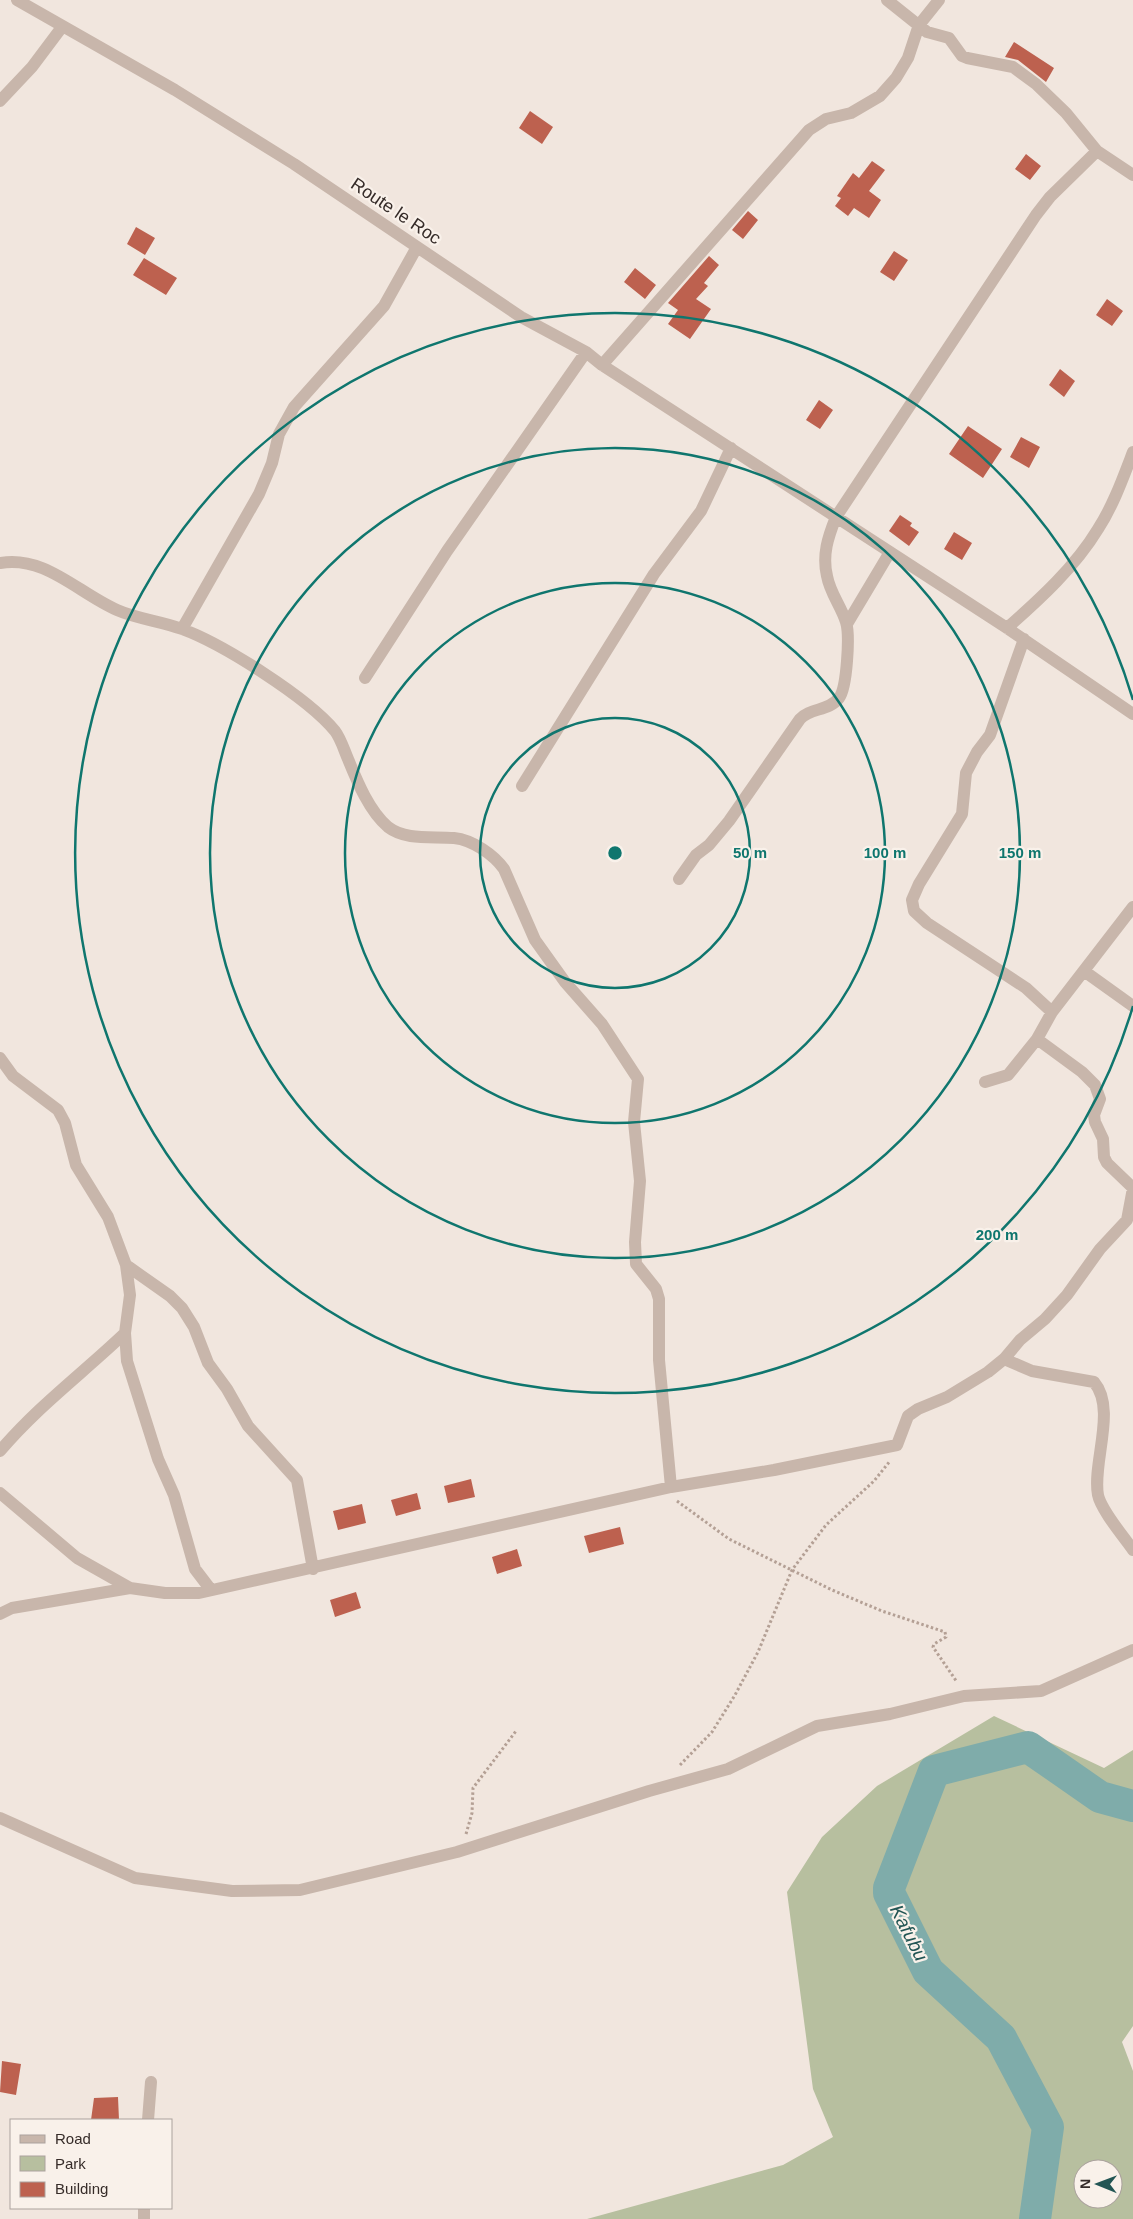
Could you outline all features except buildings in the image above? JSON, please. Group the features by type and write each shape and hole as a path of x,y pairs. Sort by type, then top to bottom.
{"street":[{"path":"887,0 927,32 949,38 962,56 1013,67 1036,84 1066,113 1097,151 1133,175"},
{"path":"602,365 809,130 826,120 851,113 880,96 896,78 908,58 918,26 938,0"},
{"name":"Route le Roc","path":"24,2 62,27 175,90 294,164 521,317 586,352 602,365 1024,639 1133,714"},
{"path":"0,101 32,67 62,27"},
{"path":"679,879 696,855 709,845 729,821 805,713 830,706 840,697 846,683 847,624 826,575 826,542 836,517 1036,215 1050,198 1097,151"},
{"path":"182,629 259,494 272,463 280,434 294,407 384,306 417,247"},
{"path":"365,678 447,551 586,352"},
{"path":"522,786 646,586 701,512 731,448"},
{"path":"1006,628 1033,605 1085,548 1098,528 1133,452"},
{"path":"847,624 890,552"},
{"path":"0,563 26,563 50,570 94,598 118,610 182,629 212,642 319,714 337,733 356,780 371,805 388,827 404,835 456,838 484,850 497,860 514,890 535,940 565,982 602,1024 638,1079 634,1122 640,1180 635,1242 636,1264 656,1289 659,1298 659,1360 671,1487"},
{"path":"1024,639 990,735 977,752 966,773 962,814 919,884 912,900 914,911 927,923 1026,988 1052,1012"},
{"path":"985,1082 1008,1075 1037,1039 1052,1012 1133,907"},
{"path":"1084,971 1133,1006"},
{"path":"0,1614 12,1608 130,1588 165,1594 211,1590 313,1569 671,1487 774,1470 897,1445 908,1416 918,1409 947,1397 988,1372 1004,1359 1020,1340 1045,1319 1100,1249 1127,1220 1133,1188 1107,1163 1104,1157 1103,1139 1095,1122 1094,1115 1100,1099 1095,1085 1082,1072 1037,1039"},
{"path":"0,1058 13,1076 58,1110 65,1122 76,1165 108,1217 126,1265 130,1296 129,1317 125,1333 127,1361 158,1459 174,1495 196,1569 211,1590"},
{"path":"126,1265 170,1296 182,1308 194,1327 208,1363 227,1389 248,1426 262,1443 290,1470 297,1480 313,1569"},
{"path":"0,1451 44,1405 87,1369 125,1333"},
{"path":"1004,1359 1032,1371 1094,1382 1100,1390 1102,1431 1096,1482 1098,1498 1133,1550"},
{"path":"0,1493 77,1558 130,1588"},
{"path":"0,1818 135,1878 232,1891 300,1890 456,1852 630,1797 728,1769 817,1726 890,1714 964,1696 1041,1692 1133,1650"},
{"path":"148,2119 151,2082"}],"path":[{"path":"676,1769 712,1732 735,1695 758,1652 792,1570 826,1525 874,1481 888,1464 897,1445"},
{"path":"675,1500 729,1539 792,1570 882,1611 945,1632 946,1637 934,1644 933,1647 964,1696"},
{"path":"456,1852 470,1821 473,1788 516,1731"}],"green space":[{"path":"994,1716 1104,1768 1133,1750 1133,2026 1122,2042 1133,2071 1133,2219 587,2219 783,2165 833,2137 813,2089 787,1892 822,1837 877,1786"}],"waterway":[{"name":"Kafubu","path":"1035,2219 1048,2127 1001,2038 928,1971 889,1893 889,1888 934,1771 1028,1747 1100,1797 1133,1806"}]}
